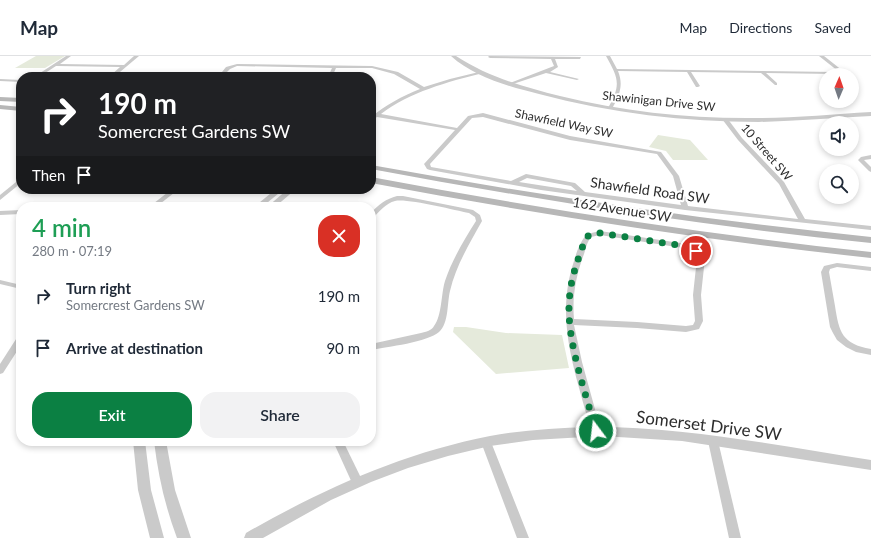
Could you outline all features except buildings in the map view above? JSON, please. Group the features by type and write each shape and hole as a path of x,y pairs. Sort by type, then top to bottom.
{"main road":[{"path":"0,99 16,100"},
{"path":"0,107 16,109"},
{"name":"162 Avenue SW","path":"376,168 614,209 733,225 871,240"},
{"name":"162 Avenue SW","path":"376,181 616,223 800,248 871,255"}],"street":[{"path":"44,72 69,56"},
{"path":"117,72 137,56"},
{"name":"Shawinigan Drive SW","path":"453,56 482,72 512,84 553,96 610,108 656,114 725,119 775,120 871,114"},
{"path":"608,56 620,80 620,90 610,108"},
{"path":"821,56 839,68"},
{"path":"490,57 580,58"},
{"path":"512,84 556,67 553,58"},
{"path":"57,64 127,64"},
{"path":"224,72 228,68 237,65 363,67 384,69 400,75 423,88"},
{"path":"332,72 335,66"},
{"path":"616,70 819,73"},
{"path":"688,71 698,86"},
{"path":"376,115 397,100 423,88 482,72"},
{"path":"546,72 576,79"},
{"path":"762,72 775,84"},
{"path":"0,80 16,81"},
{"path":"376,115 458,129"},
{"name":"Shawfield Way SW","path":"428,166 428,161 470,117 483,115 570,138 656,152 662,155 676,176 680,185 685,208"},
{"name":"10 Street SW","path":"725,119 740,139 782,183 803,221"},
{"path":"871,157 863,158 861,160 871,170"},
{"name":"Shawfield Road SW","path":"428,166 432,169 512,183 685,208 871,228"},
{"path":"0,198 16,184"},
{"path":"159,202 169,194"},
{"path":"264,202 274,194"},
{"path":"277,202 286,194"},
{"path":"376,211 384,202 403,198 471,211 476,214 479,221 462,250 451,274 440,322 436,330 428,335 376,346"},
{"path":"0,213 16,212"},
{"path":"570,322 637,324 686,330 696,327 699,321 697,295 701,258 696,251 684,246 600,233 589,235 585,240 572,279 570,295 570,322 576,354 596,431"},
{"path":"871,269 837,265 827,268 825,272 834,327 841,340 852,347 871,352"},
{"path":"0,282 16,286"},
{"path":"0,371 16,346"},
{"name":"Somerset Drive SW","path":"251,538 306,506 357,482 428,456 486,442 544,434 596,431 655,434 713,441 871,465"},
{"path":"713,441 735,538"},
{"path":"486,442 523,538"},
{"path":"139,446 140,465 148,510 157,538"},
{"path":"160,446 161,457 170,497 184,538"},
{"path":"340,446 357,482"}],"shaded area":[{"path":"36,56 65,56 45,68 15,68"},
{"path":"658,135 690,140 708,160 673,160 666,151 649,147"},
{"path":"454,327 466,327 506,333 562,335 569,368 496,374 453,332"}],"route":[{"path":"596,431 572,337 569,308 572,279 576,263 585,240 589,235 600,233 684,246 696,251"}]}
